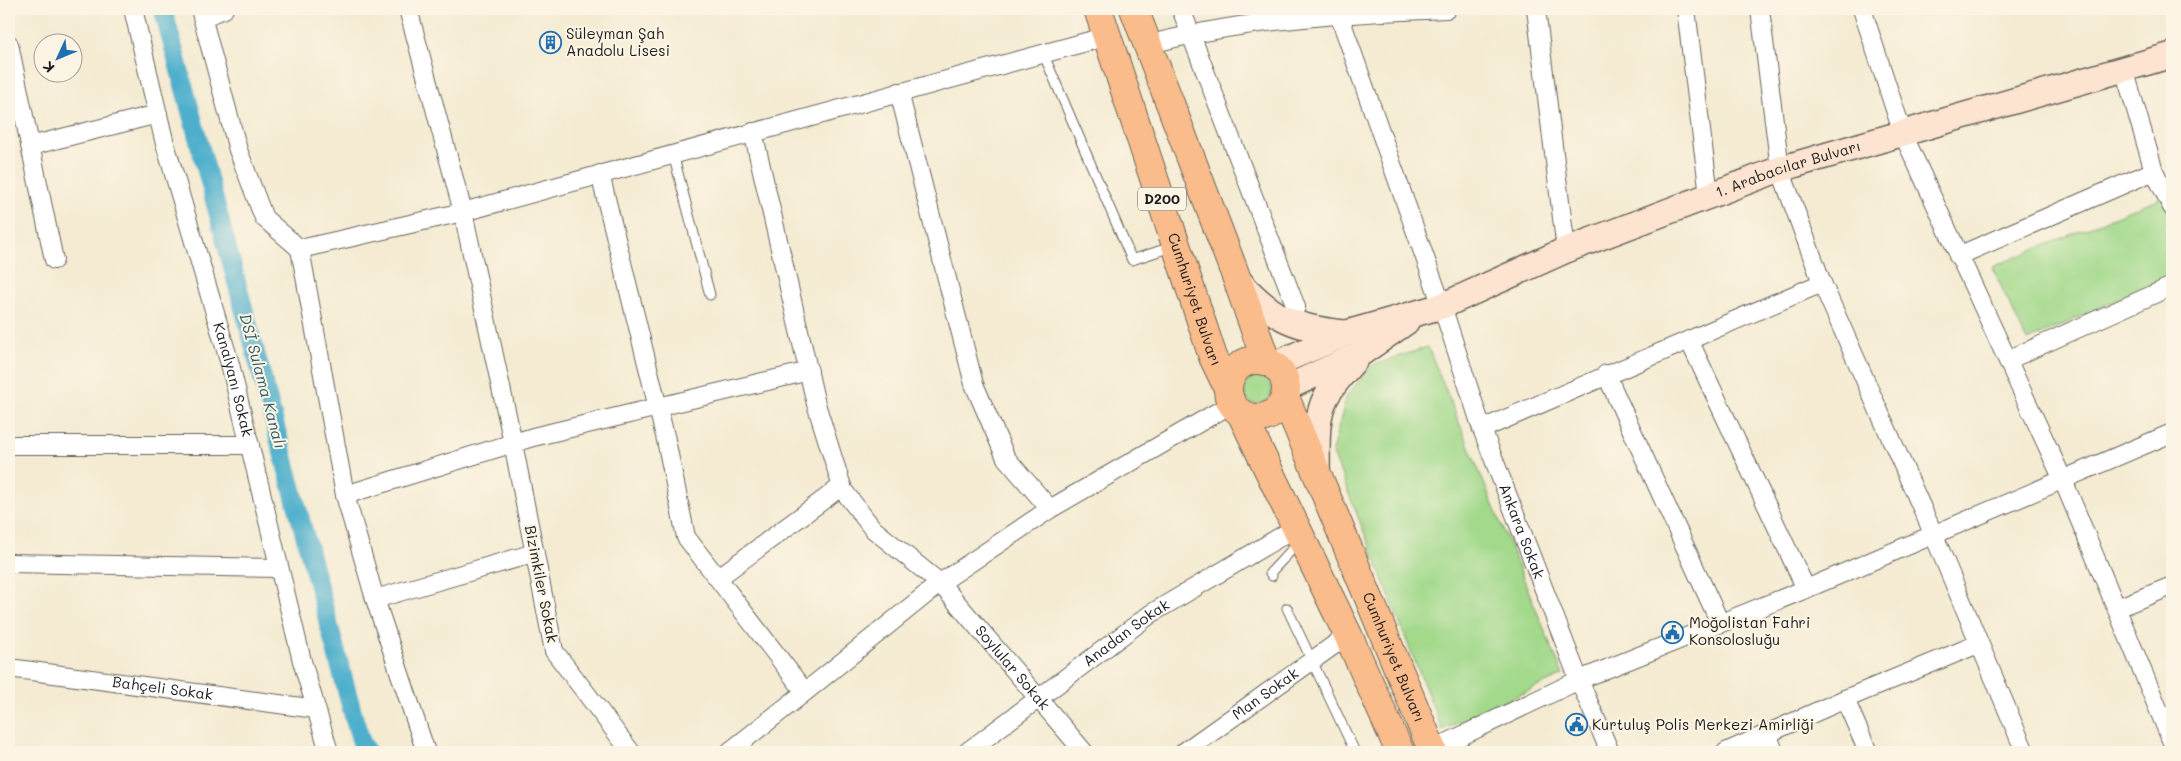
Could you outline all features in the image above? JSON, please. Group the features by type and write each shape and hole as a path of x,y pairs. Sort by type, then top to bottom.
{"main road":[{"name":"Cumhuriyet Bulvarı","path":"1098,9 1213,357 1348,635 1400,752"},
{"name":"Cumhuriyet Bulvarı","path":"1134,9 1237,280 1432,751"},
{"name":"1. Arabacılar Bulvarı","path":"1277,378 1347,334 1388,320 1416,315 1442,306 1566,250 1710,194 1780,169 2172,55"},
{"path":"1237,280 1254,299 1271,312 1290,322 1311,329 1347,334"},
{"name":"1. Arabacılar Bulvarı","path":"1277,378 1360,354 1416,315"},
{"path":"1317,476 1319,422 1325,398 1360,354"},
{"path":"1248,362 1277,378 1278,410 1270,415 1260,418 1250,417 1234,401 1234,372 1240,366 1248,362"}],"street":[{"name":"Kanalyanı Sokak","path":"133,9 158,114 230,364 302,661 329,752"},
{"path":"224,9 202,13 238,150 264,218 300,249 345,495 374,599 426,752"},
{"name":"Bizimkiler Sokak","path":"408,9 463,212 513,443 554,651 632,752"},
{"path":"1181,9 1296,307"},
{"path":"1147,45 1190,34 1338,11 1447,9"},
{"path":"1536,9 1566,250"},
{"path":"1686,9 1710,194"},
{"path":"1760,9 1780,169 1822,283 1933,533 1978,644 2025,752"},
{"path":"1862,9 1903,134 2063,480 2172,742"},
{"name":"Ankara Sokak","path":"1338,11 1442,306 1482,429 1579,680 1610,752"},
{"path":"300,249 463,212 1108,36"},
{"path":"9,44 15,105 30,146 54,260"},
{"path":"2124,69 2154,171 2172,207"},
{"path":"899,92 974,384 1006,458 1050,509"},
{"path":"30,146 158,114"},
{"name":"Soylular Sokak","path":"753,132 816,404 842,486 873,529 940,583 1084,752"},
{"path":"1958,256 2154,171"},
{"path":"600,174 658,407 686,537 805,692"},
{"path":"1482,429 1606,374 1822,283"},
{"path":"2008,360 2172,286"},
{"path":"1689,340 1806,589"},
{"path":"345,495 513,443 809,371"},
{"path":"1606,374 1720,624"},
{"path":"730,752 940,583 1050,509 1234,401"},
{"path":"1432,751 1579,680 1806,589 1933,533 2172,433"},
{"path":"9,446 250,445"},
{"path":"718,578 842,486"},
{"name":"Anadan Sokak","path":"967,752 1152,613 1298,534"},
{"path":"374,599 535,553"},
{"path":"9,562 279,568"},
{"path":"2117,608 2172,586"},
{"name":"Man Sokak","path":"1184,752 1348,635"},
{"path":"1726,752 1768,735 1845,699 1978,644"},
{"name":"Bahçeli Sokak","path":"9,668 316,709"},
{"path":"1845,699 1868,752"},
{"path":"1768,735 1774,752"}],"lane":[{"path":"1043,53 1132,260 1177,245"},
{"path":"673,154 710,295"},
{"path":"1272,576 1270,573 1298,534"},
{"path":"1287,608 1355,752"}],"green space":[{"path":"2162,197 2172,218 2172,275 2027,341 1992,267"},
{"path":"1428,347 1563,675 1442,730 1332,451 1347,395 1373,365"},
{"path":"1258,376 1268,380 1272,390 1268,400 1258,404 1248,400 1244,390 1248,380"}],"waterway":[{"name":"DSİ Sulama Kanalı","path":"163,9 354,718 361,741 367,752"}],"place":[{"name":"Süleyman Şah Anadolu Lisesi","path":"550,43"},
{"name":"Moğolistan Fahri Konsolosluğu","path":"1673,632"},
{"name":"Kurtuluş Polis Merkezi Amirliği","path":"1576,725"}]}
